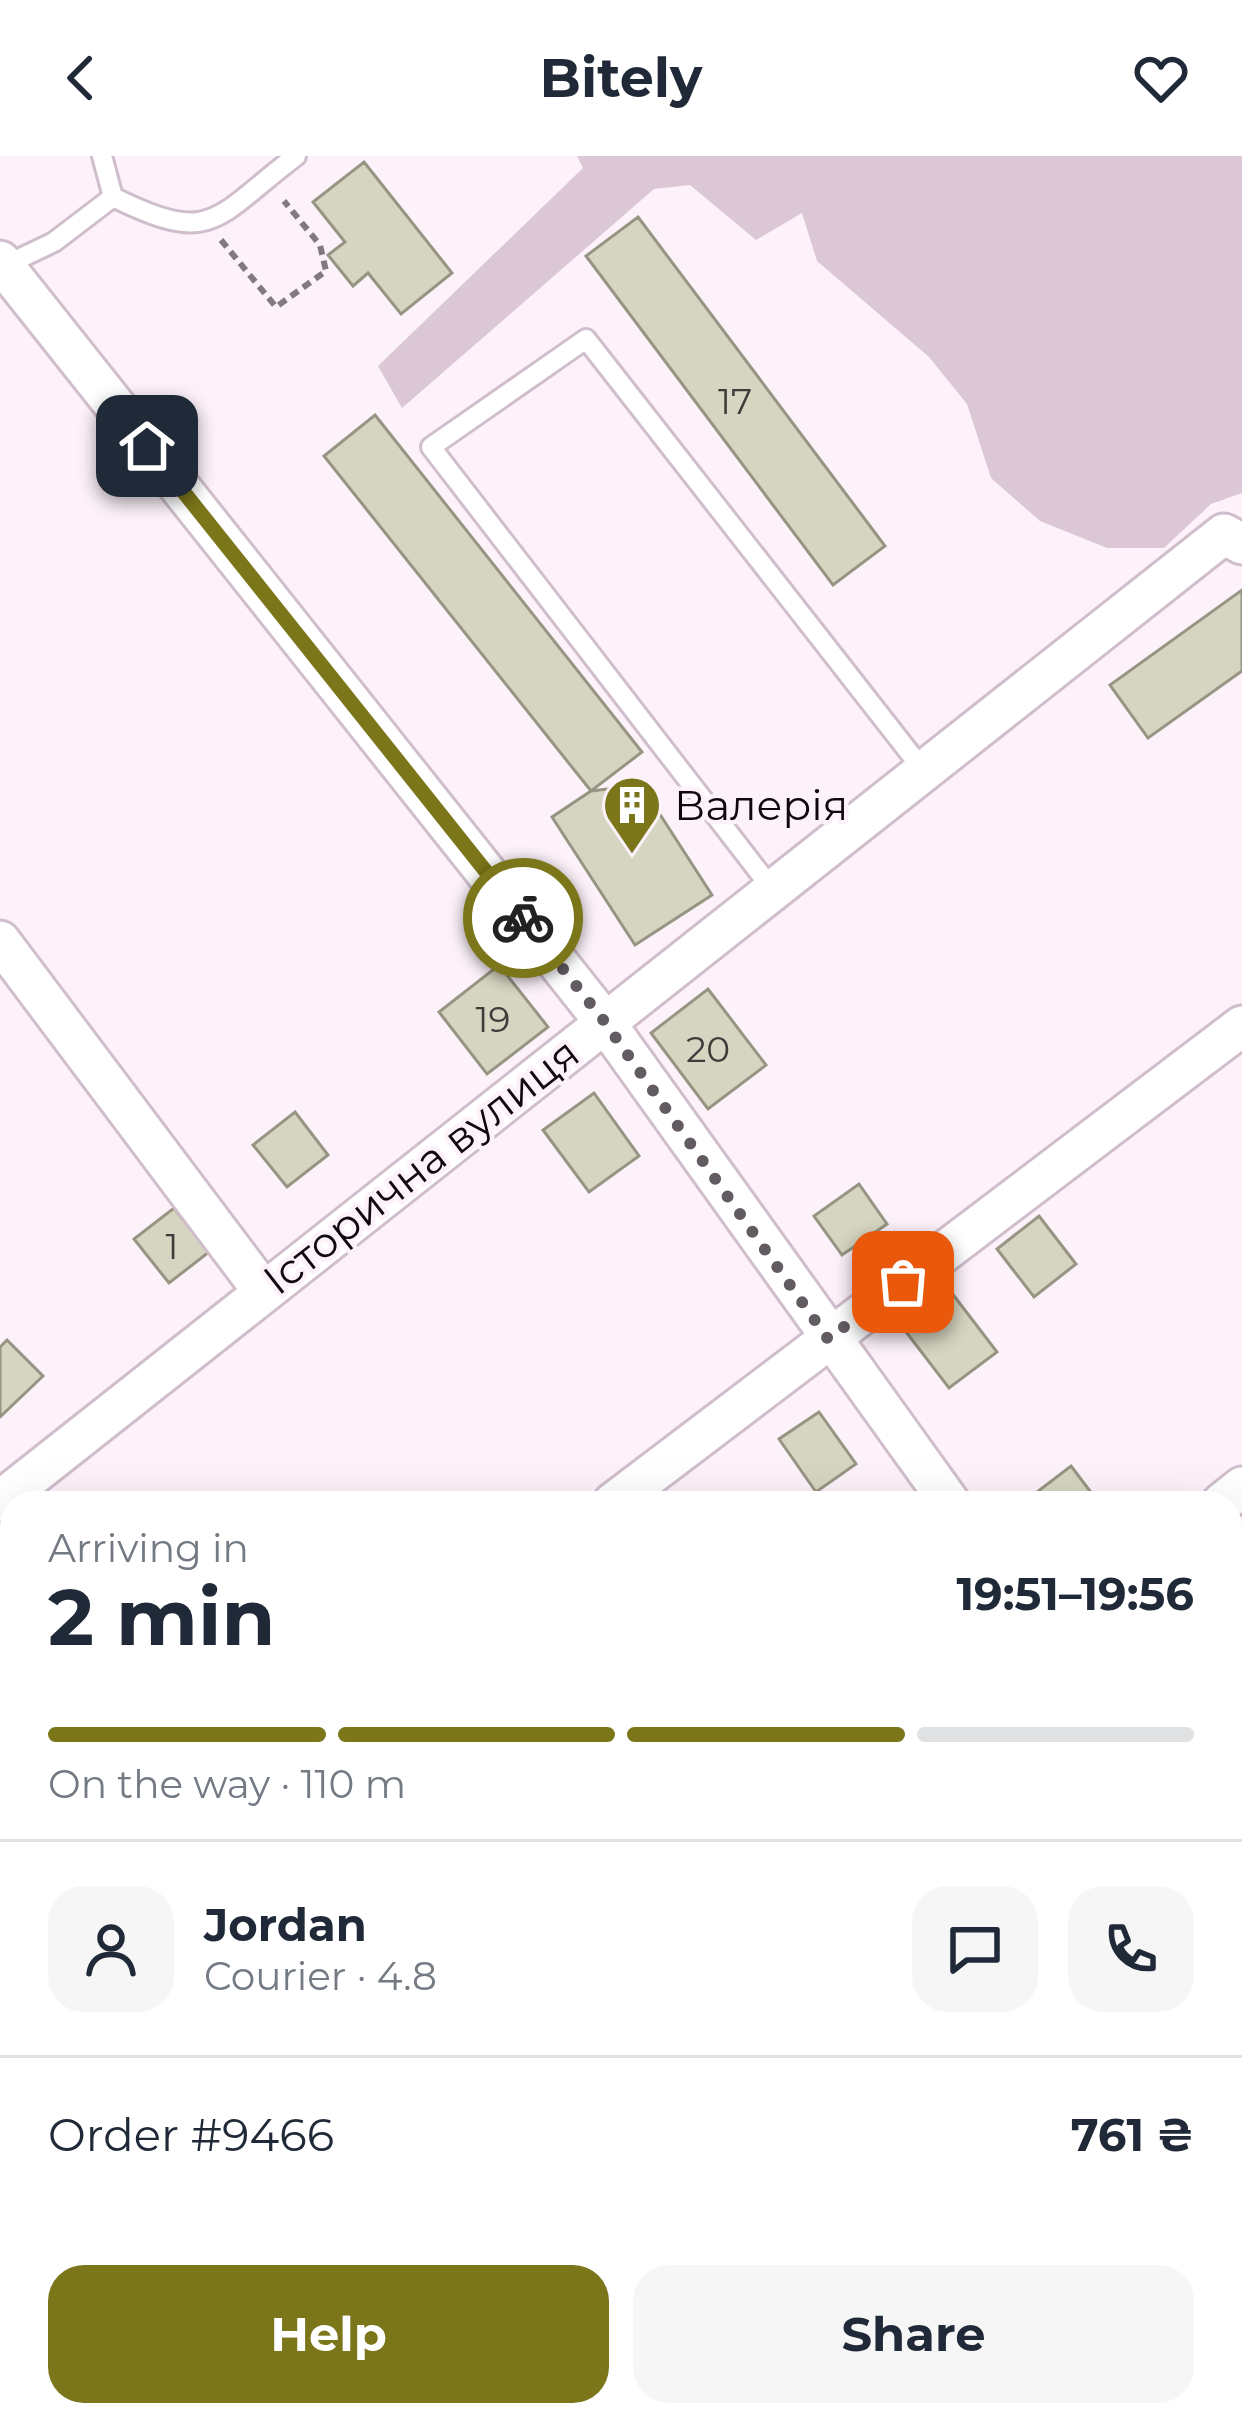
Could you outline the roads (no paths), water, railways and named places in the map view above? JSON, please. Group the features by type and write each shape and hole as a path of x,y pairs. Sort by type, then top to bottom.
{"street":[{"path":"1,266 604,1021 941,1491"},
{"name":"Історична вулиця","path":"13,1491 1224,534 1242,544"},
{"path":"0,941 263,1291"},
{"path":"629,1491 1242,1026"}],"lane":[{"path":"102,156 113,197 159,220 208,224 296,156"},
{"path":"1,266 54,242 113,197"},
{"path":"772,889 431,447 586,339 923,770"}],"place":[{"name":"Валерія","path":"632,856"}]}
